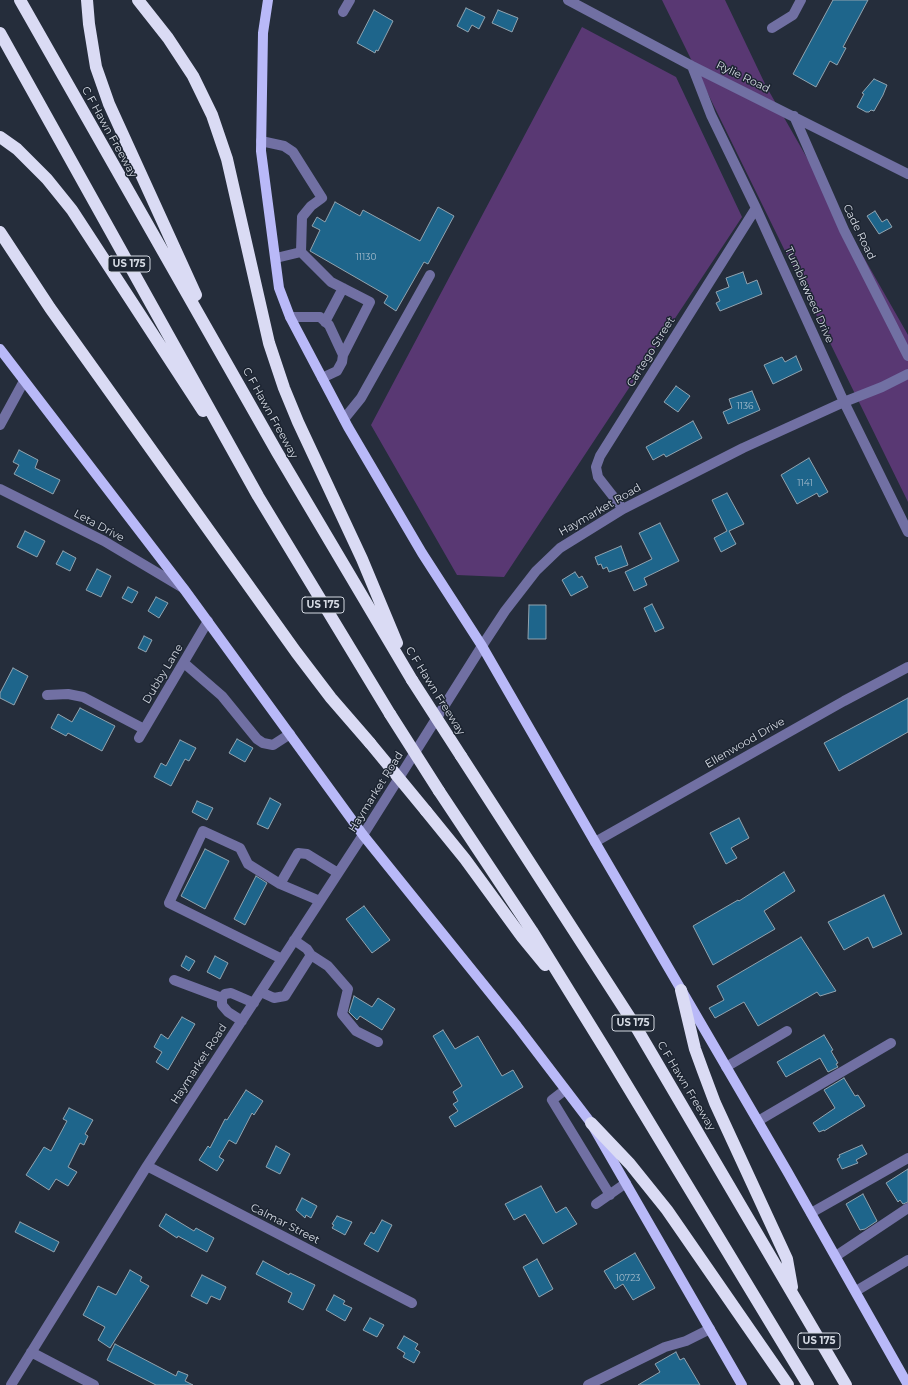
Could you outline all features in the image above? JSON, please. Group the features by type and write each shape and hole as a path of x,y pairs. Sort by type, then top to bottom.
{"highway":[{"name":"C F Hawn Freeway","path":"20,0 141,216 225,359 293,480 412,680 636,1027 846,1385"},
{"path":"87,0 89,24 96,67 109,104 225,359"},
{"path":"139,1 168,38 193,76 212,115 227,159 269,344 284,388 298,422 362,559 412,680"},
{"name":"US 175","path":"0,33 258,496 390,714 532,931 742,1273 808,1385"},
{"path":"0,137 16,149 47,179 72,210 258,496"},
{"path":"0,232 50,308 296,652 331,698 465,859 522,937 570,995"},
{"path":"681,990 695,1048 715,1103 787,1259 793,1296"},
{"path":"590,1123 630,1164 666,1210 788,1385"}],"main road":[{"path":"268,0 263,33 261,141 279,288 290,317 344,419 422,553 482,646 812,1213 908,1385"},
{"path":"0,349 208,621 363,835 517,1026 590,1123 742,1385"}],"street":[{"path":"343,12 350,0"},
{"name":"Rylie Road","path":"568,0 692,66 908,174"},
{"path":"772,28 793,16 801,0"},
{"name":"Tumbleweed Drive","path":"692,66 712,115 844,402 908,532"},
{"name":"Cade Road","path":"794,116 844,230 908,356"},
{"path":"261,141 284,146 293,152 322,198 311,206 302,217 301,252 331,282 370,302 337,370 322,378"},
{"name":"Cartego Street","path":"623,509 598,477 596,467 600,456 756,208"},
{"path":"276,258 301,252"},
{"path":"344,419 361,398 430,275"},
{"path":"325,322 343,288"},
{"path":"290,317 320,317 329,325 343,355"},
{"name":"Haymarket Road","path":"11,1385 147,1166 363,835 482,646 506,611 540,567 560,548 623,509 743,448 844,402 882,387 908,374"},
{"path":"0,425 24,381"},
{"name":"Leta Drive","path":"0,489 104,541 184,589"},
{"name":"Dubby Lane","path":"139,738 208,621"},
{"path":"184,663 222,696 257,739 263,743 272,745 290,734"},
{"name":"Ellenwood Drive","path":"595,842 844,701 908,667"},
{"path":"47,695 68,694 83,697 144,729"},
{"path":"282,959 169,903 203,831 240,848 248,864 280,884 320,901"},
{"path":"280,884 298,853 306,854 338,873"},
{"path":"294,940 307,949 311,955 328,966 348,989 342,1014 356,1031 378,1042"},
{"path":"260,992 274,998 285,996 311,955"},
{"path":"174,980 222,998"},
{"path":"242,1021 228,1012 222,1005 222,998 225,994 232,993 254,1003"},
{"path":"726,1067 787,1031"},
{"path":"758,1121 891,1043"},
{"path":"565,1090 552,1100 610,1194"},
{"path":"812,1213 908,1158"},
{"name":"Calmar Street","path":"147,1166 412,1303"},
{"path":"596,1204 626,1183"},
{"path":"836,1256 908,1208"},
{"path":"856,1291 908,1260"},
{"path":"588,1385 665,1347 686,1341 710,1329"},
{"path":"31,1352 94,1385"}],"shaded area":[{"path":"662,0 725,0 766,86 908,335 908,502"},
{"path":"582,27 676,77 742,217 504,577 457,575 371,425"}],"building":[{"path":"833,0 868,0 843,47 846,48 837,65 830,61 816,87 793,74"},
{"path":"466,8 485,17 479,29 472,25 468,32 457,26"},
{"path":"374,10 393,21 378,51 376,50 375,53 357,43"},
{"path":"498,10 518,18 512,32 492,23"},
{"path":"874,79 887,85 874,111 871,110 866,112 857,107 864,94 862,93"},
{"path":"335,202 360,216 363,210 420,241 438,207 454,216 428,264 424,262 396,311 384,303 388,296 310,251 320,230 312,226 317,217 325,222"},
{"path":"875,211 882,222 887,219 892,227 879,234 867,216"},
{"path":"743,272 747,284 757,280 762,294 720,311 716,303 720,301 716,292 729,287 726,278"},
{"path":"796,356 802,370 773,384 764,365 782,357 785,362"},
{"path":"676,386 690,396 678,412 664,402"},
{"path":"752,391 760,410 728,424 723,412 732,408 729,399"},
{"path":"693,421 702,438 666,457 664,454 653,460 646,447"},
{"path":"19,450 38,460 35,468 60,480 53,494 14,474 19,465 13,462"},
{"path":"809,458 828,492 819,497 817,493 797,504 781,475"},
{"path":"727,493 744,524 729,531 736,544 721,552 714,538 727,531 712,500"},
{"path":"660,523 679,561 644,578 647,585 634,591 625,572 652,559 639,533"},
{"path":"25,531 45,541 37,557 17,547"},
{"path":"621,546 628,565 609,572 607,567 603,569 601,564 598,565 595,557"},
{"path":"63,551 76,558 70,571 56,564"},
{"path":"97,569 111,576 101,597 86,590"},
{"path":"575,572 579,578 582,576 588,587 571,596 562,580"},
{"path":"128,587 138,592 132,603 122,598"},
{"path":"156,597 168,603 159,618 148,611"},
{"path":"652,604 664,628 655,632 644,608"},
{"path":"529,605 546,605 546,639 528,639"},
{"path":"144,636 152,640 146,652 138,648"},
{"path":"13,668 28,676 14,705 0,698 0,693"},
{"path":"908,698 908,732 839,771 824,743"},
{"path":"80,708 115,726 102,751 68,733 66,736 51,728 58,714 72,722"},
{"path":"237,739 253,748 245,762 229,753"},
{"path":"180,740 196,748 189,761 185,759 171,786 154,777 161,763 166,766"},
{"path":"270,798 281,804 268,829 257,824"},
{"path":"197,801 213,808 207,820 192,812"},
{"path":"739,818 749,838 731,848 737,858 726,864 710,833"},
{"path":"205,849 229,861 205,909 181,896"},
{"path":"784,872 795,891 764,911 775,929 713,965 693,926 738,900 739,901"},
{"path":"256,876 267,883 245,925 234,919"},
{"path":"884,895 902,934 873,948 868,937 844,950 828,922"},
{"path":"364,906 390,940 372,953 346,919"},
{"path":"801,937 836,991 820,996 817,992 758,1026 744,1002 715,1018 709,1008 724,1000 717,986"},
{"path":"186,956 195,961 189,971 181,966"},
{"path":"215,956 228,963 220,979 207,972"},
{"path":"354,996 372,1007 378,998 395,1009 382,1030 360,1016 357,1020 349,1012"},
{"path":"182,1017 195,1024 168,1070 156,1062 162,1052 154,1047 161,1034 168,1039"},
{"path":"443,1030 455,1049 478,1036 502,1076 513,1070 523,1087 455,1127 449,1117 458,1111 453,1104 458,1101 453,1092 462,1086 433,1036"},
{"path":"824,1035 833,1050 831,1051 838,1063 836,1064 838,1067 828,1072 820,1058 786,1077 777,1062"},
{"path":"844,1078 855,1096 858,1095 865,1106 824,1131 819,1132 813,1123 835,1108 824,1090"},
{"path":"246,1090 263,1101 254,1115 252,1113 236,1144 229,1140 219,1157 224,1160 217,1171 199,1160 208,1146 210,1148 225,1119 227,1120"},
{"path":"69,1108 93,1120 85,1134 88,1136 84,1145 80,1143 68,1167 77,1172 68,1186 56,1179 49,1190 26,1175 44,1147 51,1151 67,1121 63,1119"},
{"path":"862,1145 867,1154 856,1160 858,1163 842,1169 837,1159 840,1157 839,1155"},
{"path":"276,1146 290,1154 280,1174 266,1167"},
{"path":"908,1169 908,1202 903,1204 900,1200 898,1202 886,1183"},
{"path":"541,1186 556,1213 566,1207 577,1224 543,1244 525,1214 514,1220 505,1204"},
{"path":"863,1194 877,1221 865,1229 860,1230 846,1204"},
{"path":"302,1198 317,1206 311,1218 306,1215 305,1218 296,1210"},
{"path":"166,1214 194,1231 196,1228 214,1238 207,1252 178,1236 177,1238 159,1226"},
{"path":"337,1216 352,1222 345,1235 332,1228 334,1225 332,1224"},
{"path":"382,1220 392,1225 378,1252 364,1244 371,1232 374,1234"},
{"path":"20,1222 59,1242 54,1252 15,1232"},
{"path":"635,1253 655,1288 633,1300 623,1284 615,1289 604,1271"},
{"path":"537,1259 553,1289 539,1297 523,1267"},
{"path":"263,1261 289,1275 290,1273 315,1285 303,1310 288,1302 292,1293 256,1274"},
{"path":"130,1270 142,1277 140,1281 149,1286 110,1348 98,1340 105,1327 83,1315 98,1286 116,1295"},
{"path":"202,1275 226,1287 220,1300 211,1296 207,1304 191,1296"},
{"path":"334,1295 345,1301 343,1304 352,1308 345,1321 326,1310"},
{"path":"370,1318 384,1325 377,1337 363,1330"},
{"path":"404,1336 418,1344 415,1349 420,1352 414,1363 403,1357 405,1353 397,1348"},
{"path":"115,1344 176,1376 178,1371 188,1375 185,1381 193,1385 156,1385 107,1360"},
{"path":"676,1352 680,1360 684,1358 700,1385 638,1385 660,1372 655,1364"}]}
